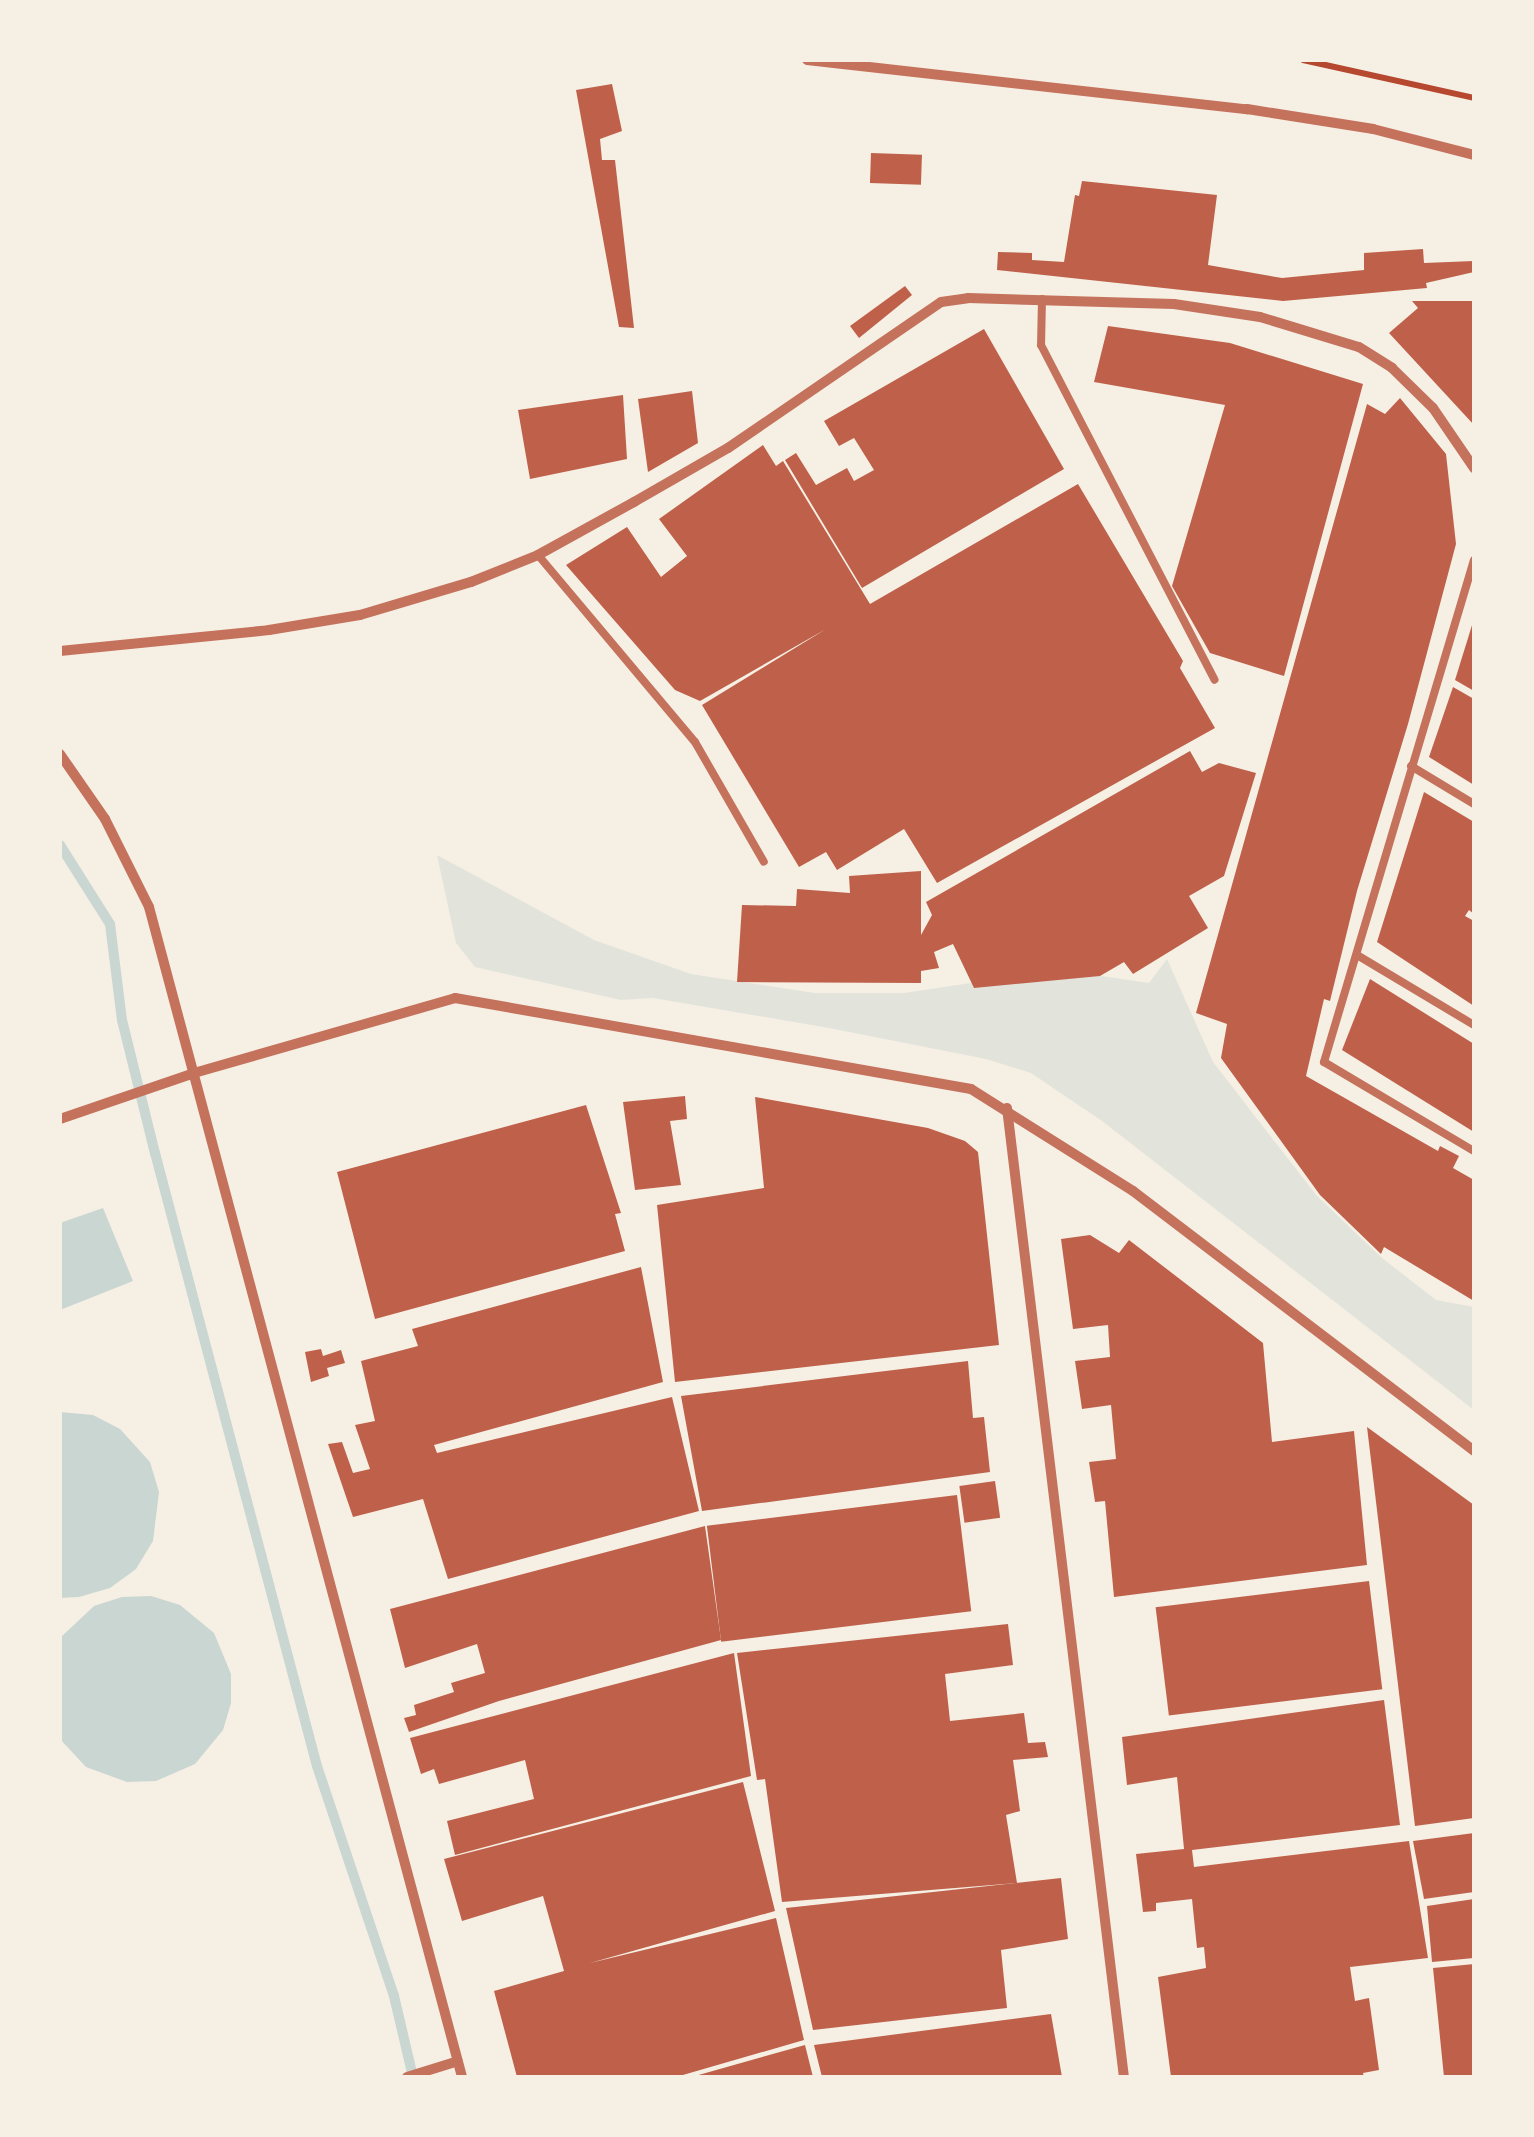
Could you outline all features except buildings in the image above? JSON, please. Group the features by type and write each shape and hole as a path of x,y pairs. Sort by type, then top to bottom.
{"street":[{"path":"808,60 1247,109 1373,129 1474,155"},
{"path":"60,651 269,630 360,614 471,582 538,555 728,448 941,302 1042,298 1174,304 1260,316 1359,347 1392,368 1433,408 1474,468"},
{"path":"60,754 105,819 149,908 462,2077"},
{"path":"60,1119 194,1072 455,998 971,1089 1133,1191 1474,1452"},
{"path":"1006,1108 1124,2077"},
{"path":"407,2077 458,2061"}],"lane":[{"path":"1042,298 1041,345 1215,680"},
{"path":"538,555 695,742 764,862"},
{"path":"1474,560 1324,1062 1474,1151"},
{"path":"1411,766 1474,804"},
{"path":"1357,955 1474,1025"}],"path":[{"path":"1303,60 1474,98"}],"shaded area":[{"path":"437,855 594,940 691,974 815,993 904,993 971,983 1022,983 1060,970 1149,983 1167,959 1213,1062 1317,1196 1382,1258 1436,1300 1474,1307 1474,1410 1102,1121 1031,1073 986,1059 829,1028 653,998 621,1000 475,967 456,943"},
{"path":"103,1208 133,1281 60,1310 60,1223"},
{"path":"60,1412 93,1415 120,1429 150,1462 159,1492 153,1541 136,1569 110,1588 60,1598"},
{"path":"151,1596 180,1605 214,1633 231,1674 231,1703 223,1730 195,1764 156,1781 127,1782 86,1767 60,1739 60,1638 94,1606 122,1597"}],"waterway":[{"path":"60,845 110,924 122,1020 155,1153 317,1766 394,1996 413,2077"}]}
